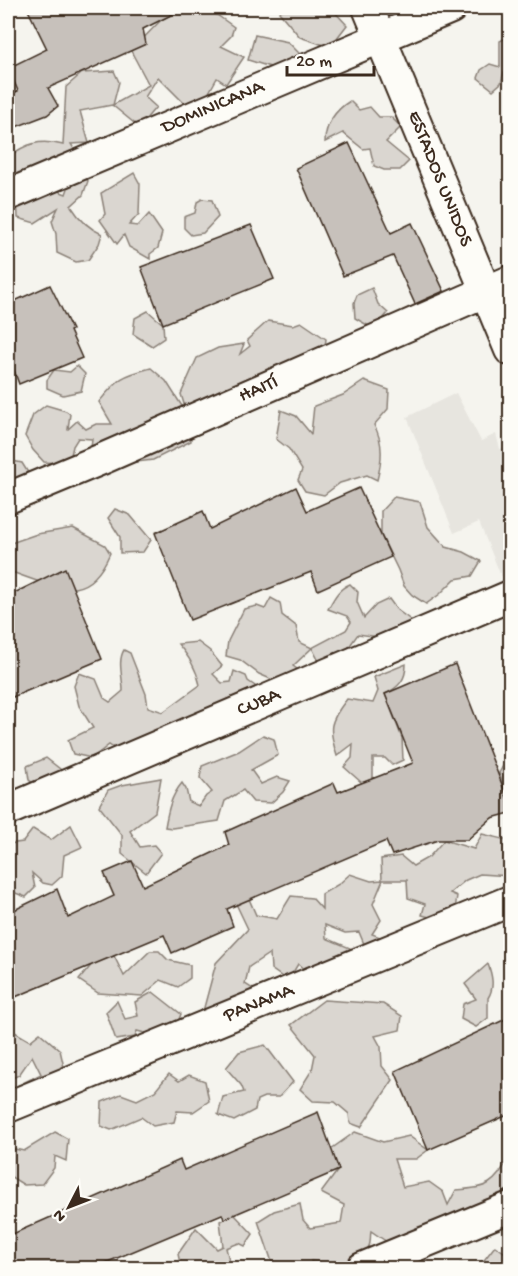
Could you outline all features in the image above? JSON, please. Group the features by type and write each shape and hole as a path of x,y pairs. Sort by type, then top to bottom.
{"street":[{"name":"ESTADOS UNIDOS","path":"368,8 498,286 510,350"},
{"name":"DOMINICANA","path":"8,195 451,8"},
{"name":"HAITÍ","path":"8,498 498,286"},
{"name":"CUBA","path":"8,810 510,596"},
{"name":"PANAMA","path":"8,1107 510,901"},
{"path":"362,1269 510,1207"}],"shaded area":[{"path":"183,8 207,8 234,27 231,36 221,46 244,57 226,84 217,78 208,94 187,106 158,77 145,97 156,107 139,127 112,105 80,111 89,143 71,144 79,157 42,185 66,194 76,166 88,181 83,195 71,206 84,223 102,234 99,244 88,260 76,262 57,253 56,234 52,221 58,208 35,223 18,218 17,191 8,194 8,157 21,148 40,142 63,145 66,87 82,73 114,71 119,82 113,105 149,85 131,51 161,20"},
{"path":"284,8 331,8 347,25 330,47 300,37 279,12"},
{"path":"255,35 288,42 300,54 289,73 248,60"},
{"path":"510,36 510,72 504,72 501,83 493,90 478,78 481,70 490,64 500,67 500,41"},
{"path":"350,101 359,110 370,107 379,117 391,117 401,127 386,142 409,161 400,170 384,170 374,166 370,148 363,149 343,133 325,142 332,119"},
{"path":"134,173 140,184 139,214 129,225 138,226 149,214 162,233 158,248 150,254 150,259 129,247 124,235 117,244 100,220 105,214 101,193"},
{"path":"202,199 212,200 218,217 203,233 191,235 184,228 184,217 195,213 197,202"},
{"path":"372,288 378,304 388,313 374,329 355,318 354,303 357,295"},
{"path":"148,311 163,324 164,338 152,346 133,334 135,318"},
{"path":"268,321 293,325 301,322 326,339 322,368 189,420 191,441 153,460 104,466 90,458 92,439 78,438 73,446 69,464 44,462 33,450 25,436 33,415 46,405 70,414 68,429 77,421 86,429 96,424 112,424 99,402 121,379 151,368 166,381 187,414 181,394 197,358 218,348 244,344 240,354 250,346 247,340"},
{"path":"77,366 85,374 81,391 63,395 47,388 47,380 54,370 70,372"},
{"path":"364,381 389,390 388,409 374,425 381,452 377,480 367,475 340,483 324,495 305,491 298,480 302,470 289,449 276,439 281,410 296,416 311,434 314,406 343,395"},
{"path":"456,393 481,441 496,434 500,449 510,446 510,572 501,576 479,522 454,533 407,417"},
{"path":"8,460 22,463 32,479 8,506"},
{"path":"394,497 420,502 428,527 446,547 464,552 481,561 472,576 455,579 426,604 412,595 404,586 381,535 381,511"},
{"path":"115,509 130,515 151,540 143,552 120,553 120,537 108,518"},
{"path":"73,528 105,545 110,553 101,570 90,581 79,587 67,588 8,571 8,544 37,534"},
{"path":"350,584 358,592 357,602 364,618 376,605 389,599 397,610 412,621 414,628 386,638 358,634 346,651 323,669 312,648 346,630 351,622 347,616 328,609 339,591"},
{"path":"271,598 280,603 282,615 296,626 299,642 312,648 293,666 308,677 275,681 259,674 240,660 226,656 228,641 244,609 257,606 265,609"},
{"path":"198,642 210,651 222,666 213,674 222,683 231,682 234,671 246,676 248,681 261,690 122,754 109,745 92,758 73,754 68,740 93,728 79,706 74,686 79,673 96,679 104,698 110,702 123,691 121,664 124,650 130,653 146,694 148,707 163,712 200,685 192,663 178,644"},
{"path":"406,664 401,682 385,694 402,738 403,760 392,765 385,758 373,758 373,779 362,783 344,767 352,758 353,744 337,756 331,732 334,720 347,699 373,703 378,691 374,677"},
{"path":"263,735 274,739 278,755 251,770 261,784 277,777 290,781 283,792 271,803 253,802 243,790 225,801 219,821 165,827 170,804 182,783 189,802 199,806 212,792 200,778 202,766 239,751"},
{"path":"46,758 60,769 64,778 45,792 29,780 27,766"},
{"path":"510,759 510,805 499,773"},
{"path":"161,778 155,812 130,831 140,847 154,845 161,853 146,873 122,854 122,835 99,806 108,790"},
{"path":"71,825 82,847 64,855 62,876 52,885 43,883 32,873 35,888 26,897 13,892 12,911 8,913 8,844 23,842 33,829 51,840"},
{"path":"482,834 507,840 510,844 510,876 480,874 466,880 450,893 457,896 455,909 444,921 422,915 425,904 408,898 407,880 383,880 373,904 381,920 372,934 390,941 364,944 359,932 345,933 325,925 326,938 350,948 362,962 316,980 298,964 288,981 271,969 270,953 249,967 245,984 261,994 202,1015 216,963 248,929 218,866 249,899 256,915 277,919 291,896 312,898 322,909 322,894 350,874 371,881 382,880 381,859 401,856 413,866 429,857 444,840 474,849"},
{"path":"150,951 159,951 168,960 190,965 190,978 178,987 161,980 142,996 98,993 79,980 93,963 114,956 124,976"},
{"path":"488,964 492,985 488,998 488,1018 476,1027 461,1019 463,1004 476,999 465,984"},
{"path":"153,992 181,1014 171,1040 137,1031 135,1037 116,1040 106,1012 117,1001 125,1019 138,1016 135,1002"},
{"path":"324,1000 383,1004 402,1016 400,1030 375,1036 381,1047 382,1066 393,1080 361,1127 350,1123 349,1114 335,1102 313,1101 300,1089 312,1070 315,1055 291,1025"},
{"path":"8,1028 30,1041 40,1033 60,1050 66,1076 19,1095 17,1086 41,1074 32,1056 19,1075 8,1078"},
{"path":"265,1045 293,1082 279,1097 264,1097 257,1100 255,1110 234,1121 218,1115 223,1097 244,1092 226,1068 239,1052"},
{"path":"169,1074 179,1081 189,1075 205,1081 209,1101 193,1112 177,1111 174,1122 153,1126 141,1117 111,1130 101,1126 102,1102 121,1094 137,1100 155,1091"},
{"path":"55,1132 68,1139 66,1161 55,1156 54,1168 42,1184 24,1185 8,1175 8,1145 10,1148 24,1151"},
{"path":"355,1132 383,1142 409,1136 428,1150 416,1159 394,1159 403,1187 429,1182 443,1192 448,1205 456,1190 476,1188 489,1183 499,1174 510,1157 510,1187 469,1224 426,1242 419,1227 413,1237 387,1242 371,1231 370,1244 365,1253 352,1261 335,1263 311,1261 313,1268 274,1268 258,1221 274,1211 300,1204 303,1220 310,1228 341,1223 344,1205 321,1193 338,1170 331,1149"},
{"path":"234,1214 253,1234 245,1246 239,1243 226,1248 231,1268 181,1268 178,1254 196,1228 217,1249 223,1246 220,1221"},
{"path":"495,1246 510,1256 510,1268 478,1268"},
{"path":"461,1264 478,1268 450,1268"}],"building":[{"path":"27,8 185,8 143,29 146,44 48,88 58,106 47,115 8,130 8,96 18,91 8,68 47,49"},
{"path":"349,143 391,233 412,223 444,291 415,304 393,256 343,276 296,168"},
{"path":"251,225 274,279 163,324 141,267"},
{"path":"50,285 72,330 70,331 82,358 19,384 8,354 8,304"},
{"path":"296,487 307,511 359,488 391,557 318,590 311,572 190,620 155,533 203,511 210,529"},
{"path":"65,568 102,659 8,699 8,596"},
{"path":"455,664 510,805 510,813 492,818 467,840 438,840 392,855 386,841 227,909 233,926 172,953 164,935 8,1000 8,913 57,889 68,918 114,896 104,873 132,861 143,886 229,845 225,832 334,783 338,792 413,763 385,694"},
{"path":"510,1017 510,1114 428,1150 395,1071"},
{"path":"318,1112 339,1170 224,1219 222,1214 91,1269 8,1269 8,1236 180,1160 184,1170"}]}
